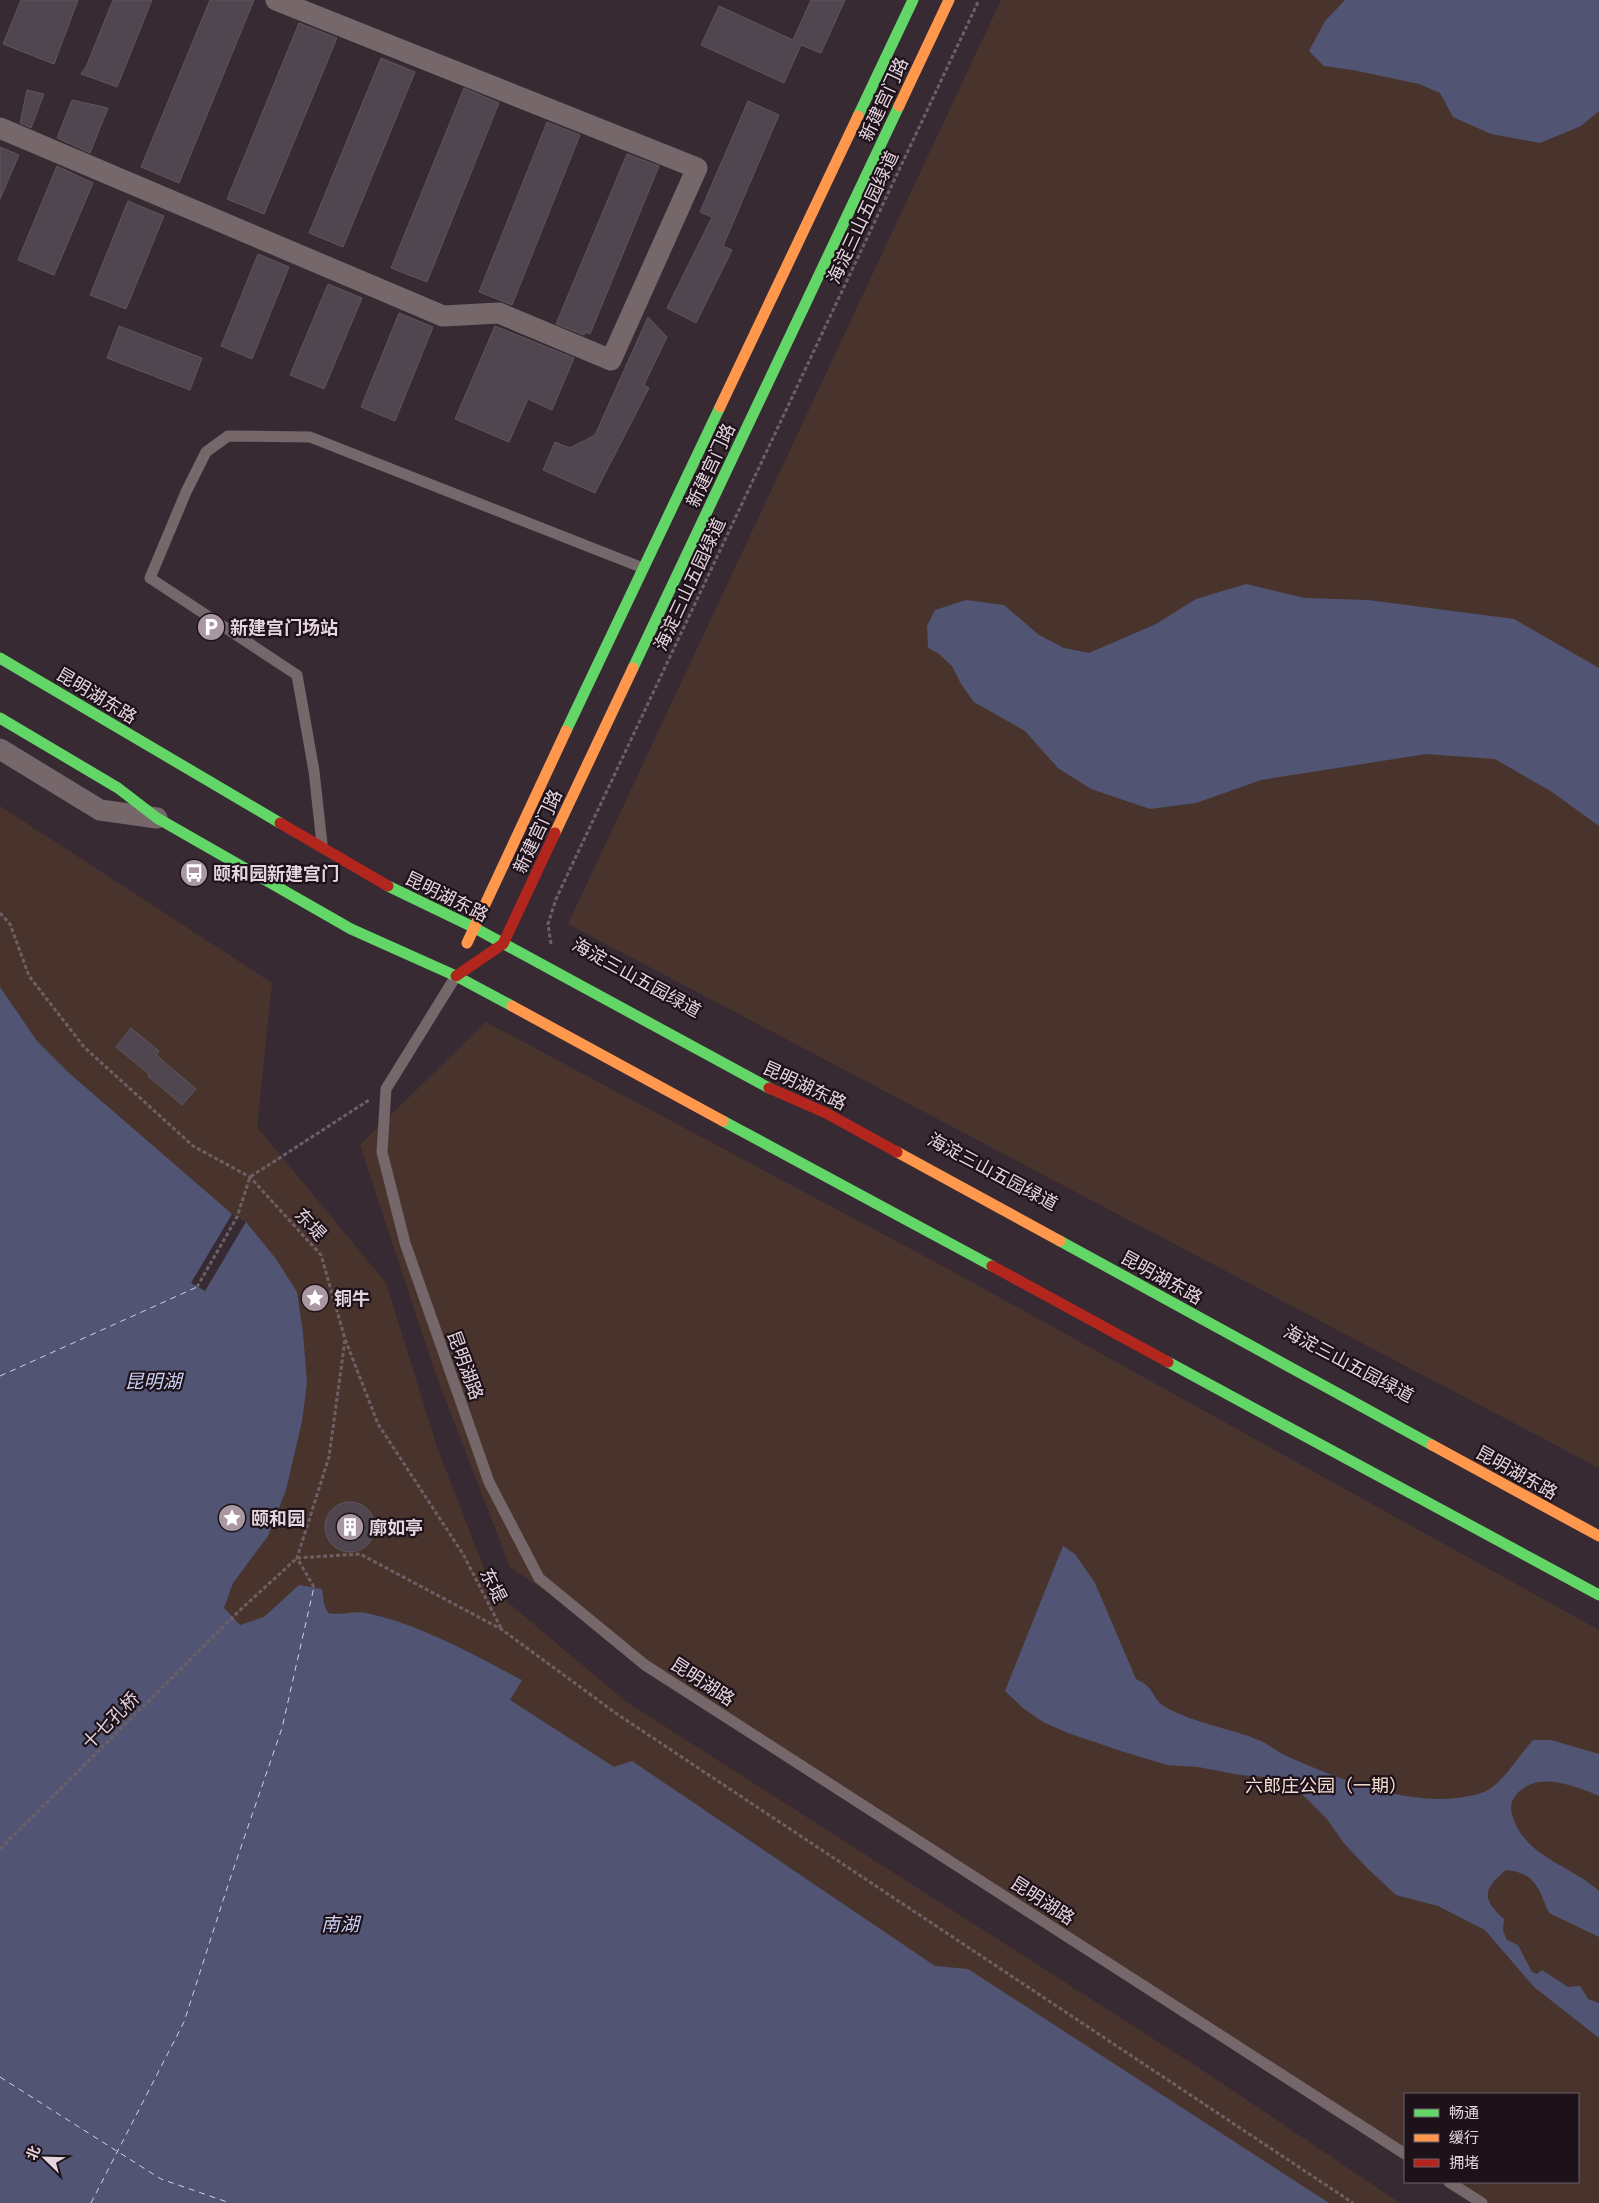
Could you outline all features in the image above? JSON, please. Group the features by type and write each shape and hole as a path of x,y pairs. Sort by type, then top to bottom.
{"main road":[{"name":"新建宫门路","path":"456,976 473,927 913,0"},
{"name":"新建宫门路","path":"503,944 949,0"},
{"name":"昆明湖东路","path":"0,658 378,881 473,927 763,1086 826,1113 1599,1536"},
{"path":"0,718 118,788 157,818 351,929 456,976 1599,1595"},
{"path":"456,976 503,944"}],"street":[{"path":"0,128 443,316 499,313 611,360 697,168 276,0"},
{"path":"0,749 100,810 157,818"}],"lane":[{"path":"322,848 314,771 297,675 150,578 186,492 206,452 228,436 310,437 643,568"},
{"name":"昆明湖路","path":"456,976 386,1089 382,1152 405,1244 489,1482 539,1578 645,1665 1404,2153"},
{"path":"1451,2183 1482,2203"}],"path":[{"name":"海淀三山五园绿道","path":"558,948 551,943 548,924 556,899 979,0"},
{"name":"东堤","path":"0,914 10,924 29,976 84,1047 193,1146 250,1177 321,1254 345,1339 378,1424 463,1554 502,1629"},
{"path":"197,1287 237,1217 250,1177 386,1089"},
{"path":"314,1587 297,1558 329,1457 345,1339"},
{"path":"297,1558 360,1554 502,1629 617,1714 1353,2203"},
{"name":"十七孔桥","path":"0,1849 239,1611 297,1558"}],"green space":[{"path":"1001,0 1599,0 1599,1468 568,924"},
{"name":"颐和园","path":"0,806 272,983 257,1127 386,1283 437,1447 492,1589 625,1701 1199,2068 1400,2203 0,2203"},
{"name":"六郎庄公园（一期）","path":"486,1022 950,1270 1599,1630 1599,2203 1482,2203 1451,2183 1579,2183 1579,2093 1404,2093 1404,2153 746,1730 510,1567 436,1375 360,1145"}],"water":[{"path":"1345,0 1599,0 1599,111 1581,126 1540,143 1491,134 1453,117 1440,93 1419,84 1324,66 1309,51 1325,21"},
{"path":"1246,584 1305,598 1368,600 1514,619 1599,668 1599,826 1552,792 1495,759 1426,754 1261,780 1196,803 1150,809 1091,789 1058,768 1025,731 974,702 961,684 952,666 939,654 928,648 927,626 935,610 966,600 1004,605 1039,635 1064,648 1089,653 1156,624 1196,599"},
{"name":"南湖","path":"0,987 37,1041 69,1073 232,1214 246,1222 276,1259 297,1292 307,1383 302,1421 286,1490 268,1536 233,1583 224,1608 240,1625 264,1617 299,1585 322,1589 324,1604 328,1613 361,1612 387,1618 446,1641 522,1680 510,1700 614,1767 632,1761 935,1966 968,1969 1329,2203 0,2203"},
{"path":"1063,1546 1075,1554 1095,1583 1136,1679 1149,1687 1162,1705 1189,1718 1261,1741 1287,1756 1336,1776 1360,1785 1411,1797 1461,1798 1484,1792 1491,1788 1504,1776 1533,1740 1551,1740 1599,1754 1599,1796 1562,1783 1533,1783 1521,1790 1513,1800 1511,1808 1513,1818 1528,1843 1599,1891 1599,1937 1549,1913 1535,1883 1524,1874 1506,1870 1489,1889 1488,1900 1491,1906 1504,1919 1503,1931 1507,1940 1518,1945 1532,1972 1537,1974 1542,1970 1568,1987 1580,1986 1588,1999 1599,2003 1599,2038 1534,1987 1485,1930 1438,1906 1396,1895 1366,1867 1343,1842 1327,1819 1295,1787 1275,1778 1240,1775 1198,1767 1167,1765 1068,1733 1043,1722 1024,1709 1005,1691"}],"pier":[{"path":"232,1214 246,1222 205,1291 191,1283"}],"building":[{"path":"21,0 78,0 54,64 3,44"},
{"path":"113,0 152,0 117,87 81,74 86,67"},
{"path":"210,0 254,0 179,183 141,167"},
{"path":"811,0 845,0 821,53 801,45 784,83 701,45 719,6 793,40"},
{"path":"299,23 337,38 264,214 227,199"},
{"path":"381,58 415,72 343,247 309,233"},
{"path":"464,88 499,103 427,282 391,268"},
{"path":"27,90 44,94 31,128 20,123"},
{"path":"72,100 108,108 90,153 57,138"},
{"path":"748,101 779,115 723,246 732,250 696,323 667,308 712,217 700,212"},
{"path":"547,122 580,135 512,305 479,292"},
{"path":"0,147 19,155 0,199"},
{"path":"627,154 659,166 590,334 585,332 584,335 556,324"},
{"path":"57,166 93,183 54,275 18,260"},
{"path":"128,201 164,216 126,309 90,295"},
{"path":"258,254 289,267 252,359 221,346"},
{"path":"328,284 362,298 324,389 290,375"},
{"path":"399,313 433,327 395,421 361,407"},
{"path":"648,317 667,337 644,385 649,388 595,493 543,470 555,442 570,448 595,435"},
{"path":"119,326 202,358 190,390 107,358"},
{"path":"495,326 574,358 552,410 528,399 509,442 455,419"},
{"path":"131,1028 159,1051 156,1055 196,1089 182,1105 148,1076 149,1074 116,1047"},
{"name":"廓如亭","path":"350,1502 359,1504 370,1513 375,1527 373,1536 364,1547 350,1552 341,1550 330,1541 325,1527 327,1518 336,1507"}],"ferry route":[{"path":"0,1376 197,1287"},
{"path":"91,2203 184,2022 230,1879 282,1728 314,1587"},
{"path":"0,2077 161,2179 230,2203"}],"traffic: fast":[{"path":"858,116 913,0"},
{"path":"633,668 899,106"},
{"path":"566,731 720,407"},
{"path":"0,658 280,823"},
{"path":"0,718 118,788 157,818 351,929 456,976 512,1006"},
{"path":"388,886 473,927 769,1088"},
{"path":"723,1121 992,1266"},
{"path":"1060,1241 1432,1445"},
{"path":"1168,1362 1599,1595"}],"traffic: slow":[{"path":"899,106 949,0"},
{"path":"720,407 858,116"},
{"path":"555,833 633,668"},
{"path":"467,943 566,731"},
{"path":"512,1006 723,1121"},
{"path":"897,1152 1060,1241"},
{"path":"1432,1445 1599,1536"}],"traffic: jam":[{"path":"280,823 388,886"},
{"path":"456,976 503,944 555,833"},
{"path":"769,1088 826,1113 897,1152"},
{"path":"992,1266 1168,1362"}],"place":[{"name":"新建宫门场站","path":"211,627"},
{"name":"颐和园新建宫门","path":"194,873"},
{"name":"铜牛","path":"315,1298"},
{"name":"颐和园","path":"232,1518"},
{"name":"廓如亭","path":"350,1527"}],"water label":[{"name":"昆明湖","path":"153,1380"}]}
